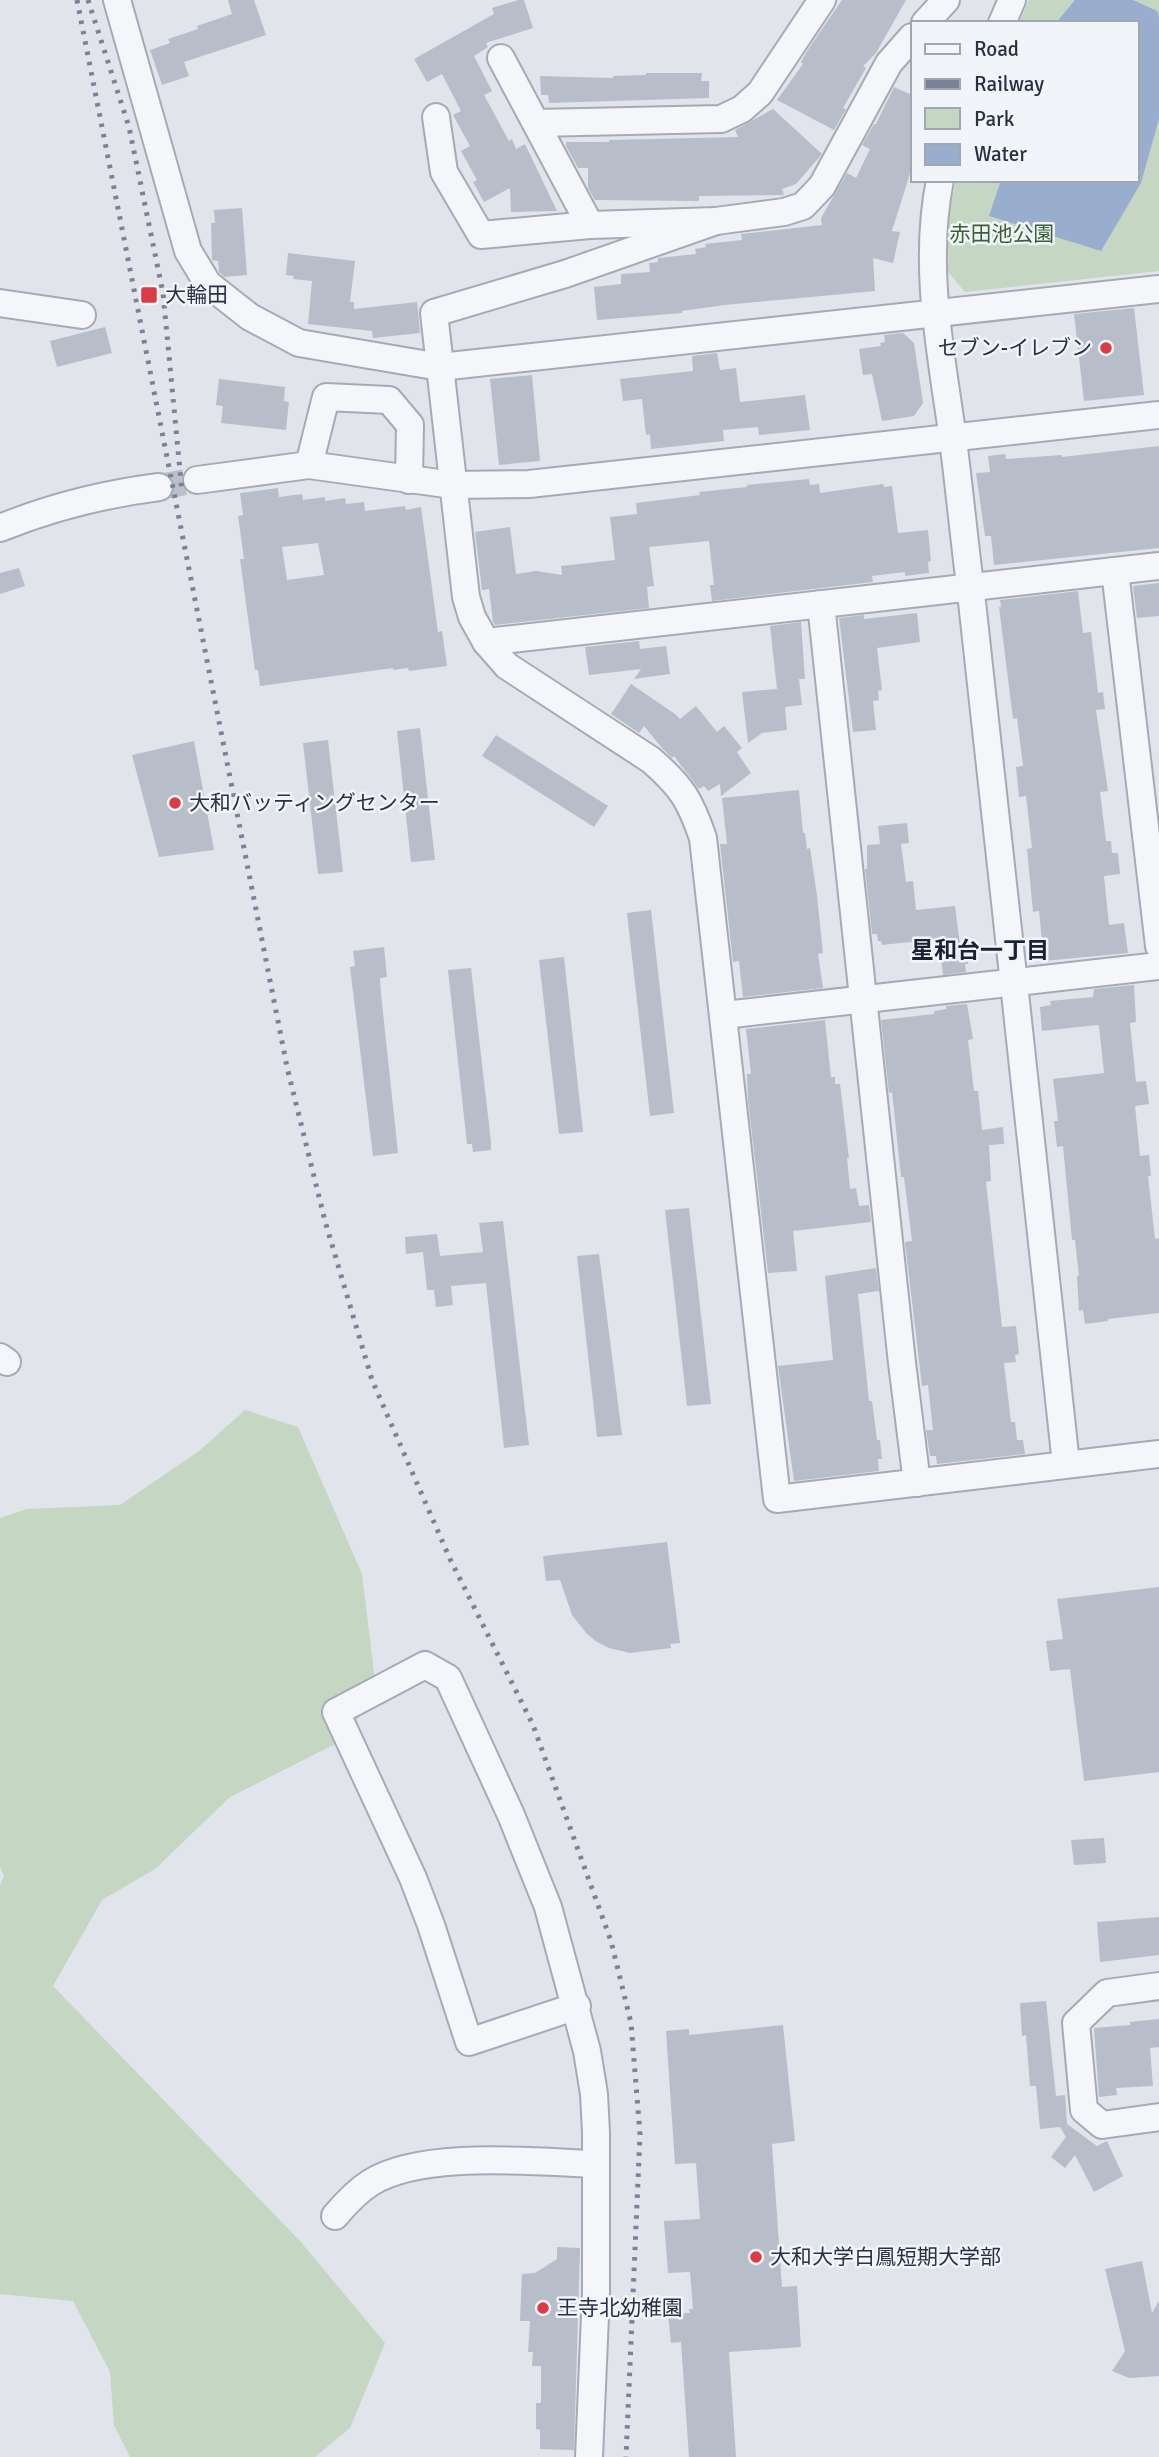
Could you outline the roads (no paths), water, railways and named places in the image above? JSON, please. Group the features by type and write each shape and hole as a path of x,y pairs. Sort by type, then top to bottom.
{"street":[{"path":"117,0 188,251 208,284 250,317 299,343 440,367 1159,289"},
{"path":"536,123 721,119 742,109 760,93 822,0"},
{"path":"927,21 946,0"},
{"path":"1003,21 1012,0"},
{"path":"436,117 444,172 481,235 590,225 716,221 784,212 803,206 822,186 889,63 911,38"},
{"path":"501,58 590,225"},
{"path":"940,182 933,220 935,313 970,586 1066,1464"},
{"path":"716,221 565,274 434,313 466,597 472,617 486,642 507,666 651,760 672,778 693,807 703,838 777,1499 1159,1454"},
{"path":"0,303 82,316"},
{"path":"309,465 326,397 389,400 410,425 409,480"},
{"path":"197,480 309,465 453,485 529,484 1159,415"},
{"path":"0,528 43,511 118,492 159,487"},
{"path":"486,642 1159,566"},
{"path":"1115,571 1159,946"},
{"path":"821,604 917,1483"},
{"path":"724,1015 1159,966"},
{"path":"577,2006 469,2042 417,1890 337,1712 425,1664 449,1678 548,1907 577,2006 594,2094 596,2292 589,2457"},
{"path":"1159,1986 1107,1993 1076,2023 1084,2110 1102,2125 1159,2117"},
{"path":"335,2216 352,2196 373,2181 399,2171 462,2161 596,2164"}],"water":[{"path":"1075,0 1133,0 1157,11 1159,17 1159,119 1141,183 1101,251 989,216 1000,182 1138,182 1138,21 1058,21"}],"tunnel":[{"path":"159,487 197,480"}],"railway":[{"path":"77,0 287,1067 325,1221 372,1380 450,1559 533,1725 611,1941 631,2023 640,2134 626,2457"},
{"path":"88,0 129,127 163,293 182,492"}],"place":[{"name":"大輪田","path":"149,295"},
{"name":"セブン-イレブン","path":"1106,348"},
{"name":"大和バッティングセンター","path":"175,803"},
{"name":"大和大学白鳳短期大学部","path":"756,2257"},
{"name":"王寺北幼稚園","path":"543,2308"}],"district":[{"name":"星和台一丁目","path":"980,950"}],"park label":[{"name":"赤田池公園","path":"1002,234"}]}
